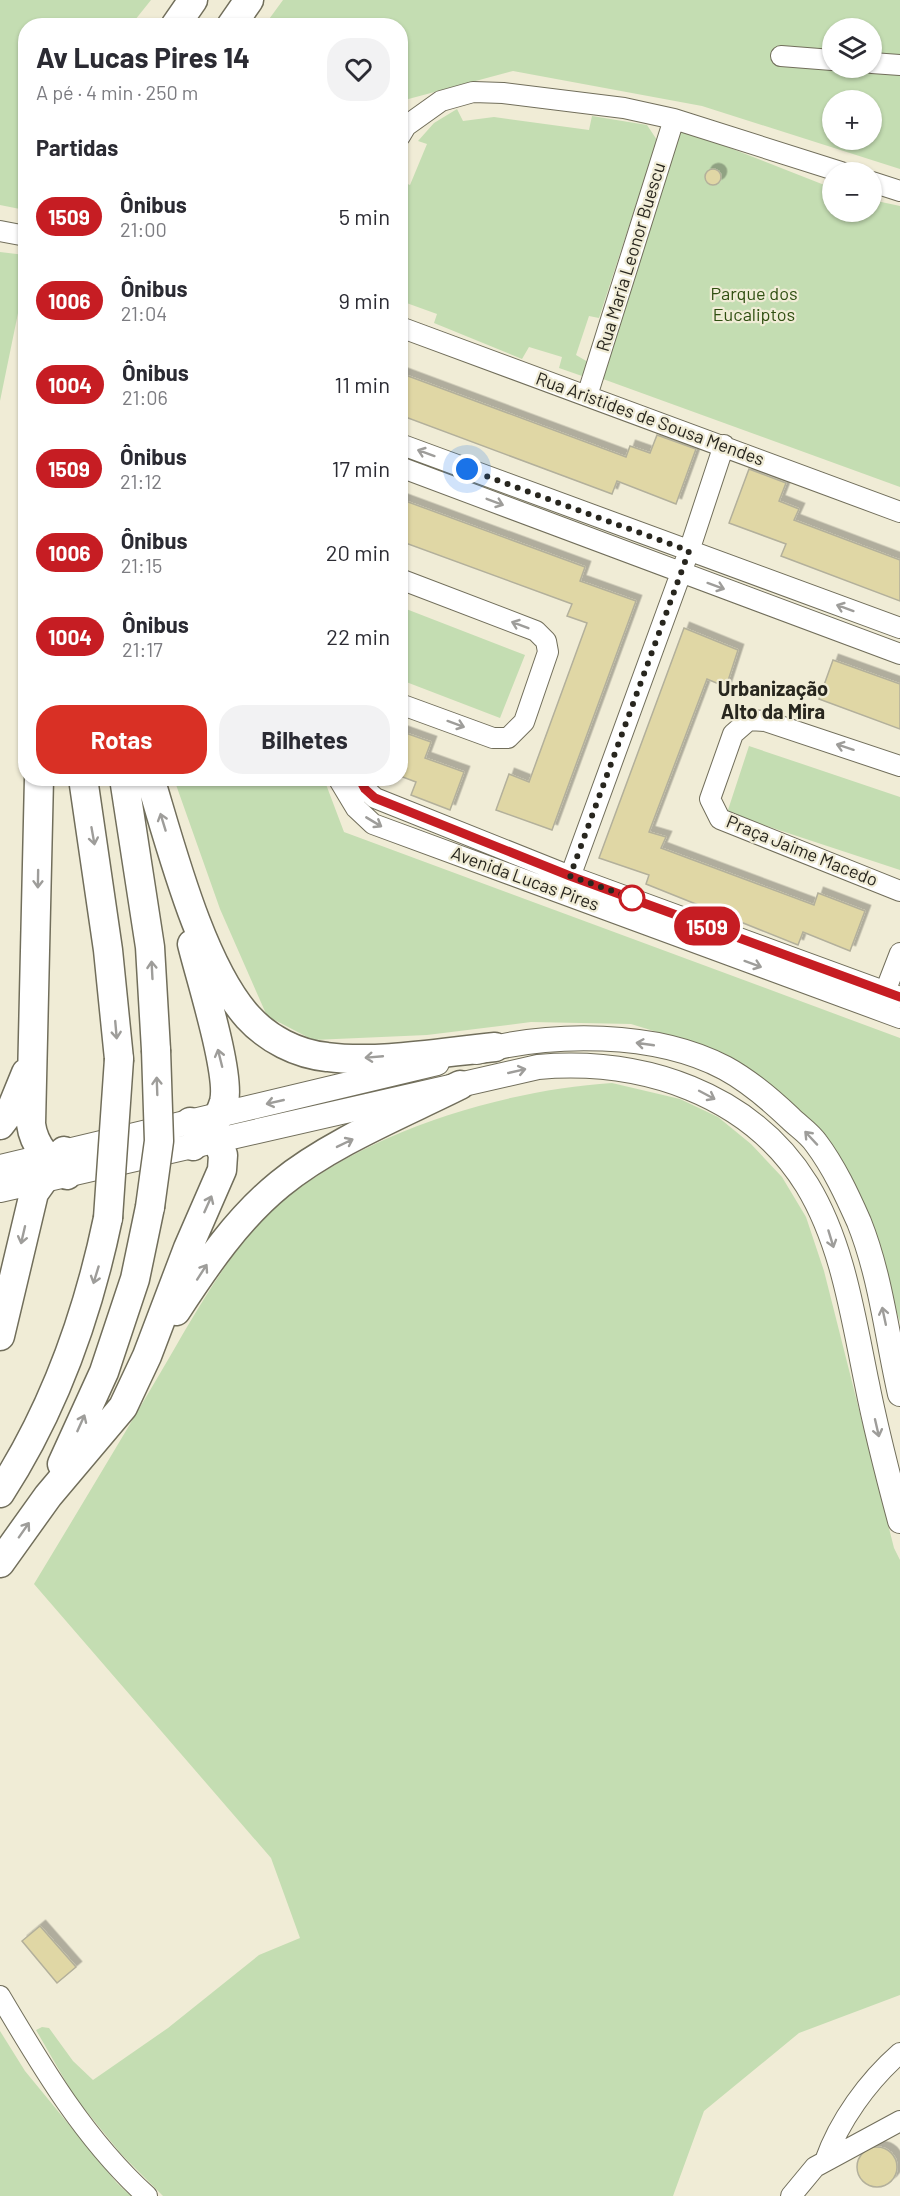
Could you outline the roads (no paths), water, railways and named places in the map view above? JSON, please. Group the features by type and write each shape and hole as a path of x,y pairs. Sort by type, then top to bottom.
{"highway":[{"path":"181,18 193,0"},
{"path":"237,18 249,0"},
{"path":"0,1336 30,1206 54,1166 37,1144 31,1124 39,786"},
{"path":"0,1492 17,1466 68,1359 98,1270 108,1218 119,1059 107,938 84,786"},
{"path":"48,1496 104,1372 135,1279 150,1207 159,1141 150,947 125,786"},
{"path":"152,786 177,866 209,953 225,986 248,1018 279,1042 311,1054 341,1058 495,1047"},
{"path":"0,1563 48,1496 123,1407 147,1356 188,1248 222,1170 223,1155 206,1130 224,1100 225,1076 191,938 177,866"},
{"path":"0,1125 20,1088 34,1039"},
{"path":"147,1356 210,1260 242,1221 280,1184 323,1154 460,1084"},
{"path":"0,1268 7,1303"}],"main road":[{"path":"206,1130 495,1047 543,1039 617,1040 663,1046 723,1067 752,1085 779,1107 815,1141 837,1174 859,1224 878,1286 900,1394"},
{"path":"0,1190 54,1166 206,1130 460,1084 538,1067 571,1064 620,1068 656,1076 695,1089 756,1125 806,1185 828,1228 848,1293 867,1388 900,1521"},
{"path":"0,1167 54,1166"}],"street":[{"path":"781,56 822,59"},
{"path":"882,64 900,65"},
{"path":"408,125 441,101 473,92 503,93 624,108 674,119 822,166"},
{"name":"Rua Maria Leonor Buescu","path":"587,396 674,119"},
{"path":"882,185 900,191"},
{"name":"Rua Aristides de Sousa Mendes","path":"408,330 900,512"},
{"path":"567,884 689,551 724,445"},
{"path":"408,447 900,628"},
{"path":"408,470 900,654"},
{"path":"408,582 537,631 546,641 548,652 524,722 517,732 508,738 493,738 408,707"},
{"name":"Praça Jaime Macedo","path":"900,766 765,721 749,720 733,734 710,799 720,819 900,891"},
{"name":"Avenida Lucas Pires","path":"343,786 356,808 373,824 567,884 893,994"},
{"name":"Avenida Lucas Pires","path":"363,786 375,798 567,884 900,1018"},
{"path":"877,1010 893,994 900,953"},
{"path":"0,1996 50,2080 103,2151 147,2196"},
{"path":"825,2160 833,2139 854,2107 900,2053"},
{"path":"791,2196 815,2167 825,2160 900,2121"}],"district":[{"name":"Urbanização Alto da Mira","path":"773,700"}],"park label":[{"name":"Parque dos Eucaliptos","path":"754,304"}]}
